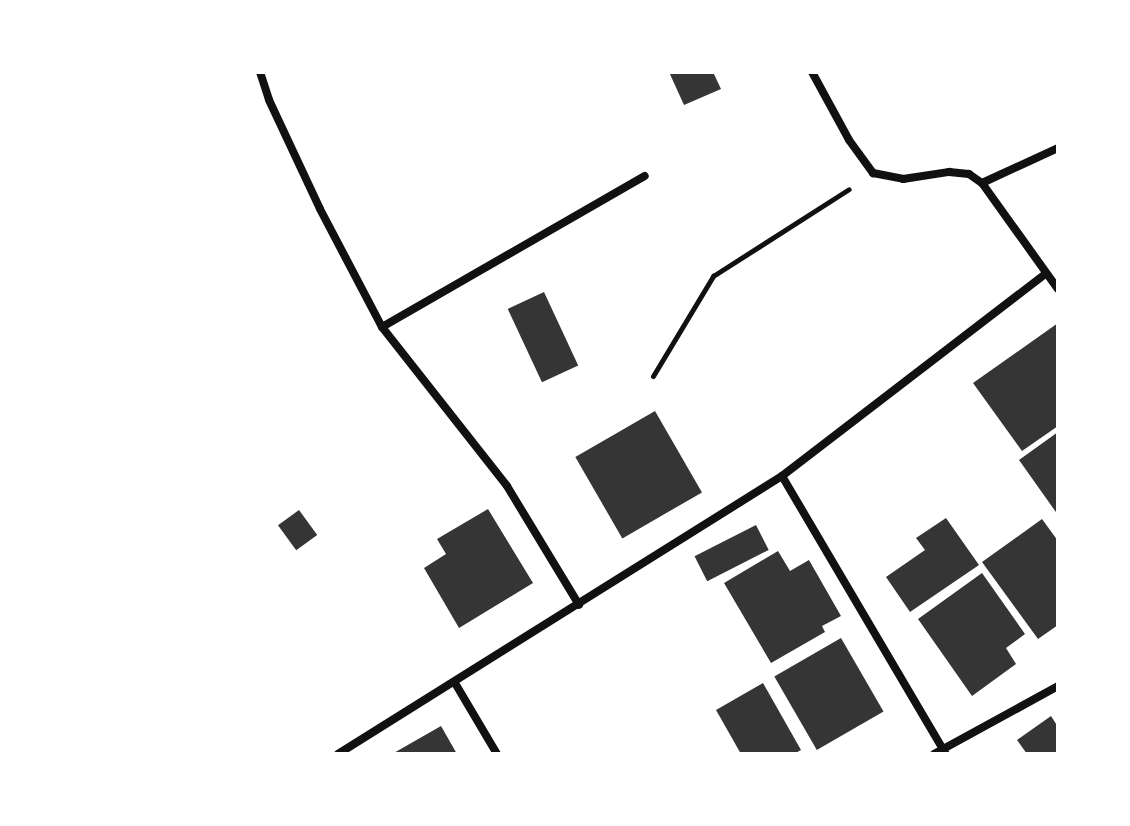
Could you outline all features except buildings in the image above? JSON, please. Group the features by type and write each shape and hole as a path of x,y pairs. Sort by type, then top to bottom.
{"street":[{"path":"260,72 269,100 320,209 382,327 507,486 579,605"},
{"path":"812,72 854,149 873,173 903,179 949,172 969,174 982,183 1058,289"},
{"path":"982,183 1058,148"},
{"path":"382,327 645,176"},
{"path":"338,754 782,476 1045,274"},
{"path":"782,476 941,752 1058,686"},
{"path":"455,683 497,754"}],"path":[{"path":"653,376 666,349 713,276 873,173"}]}
